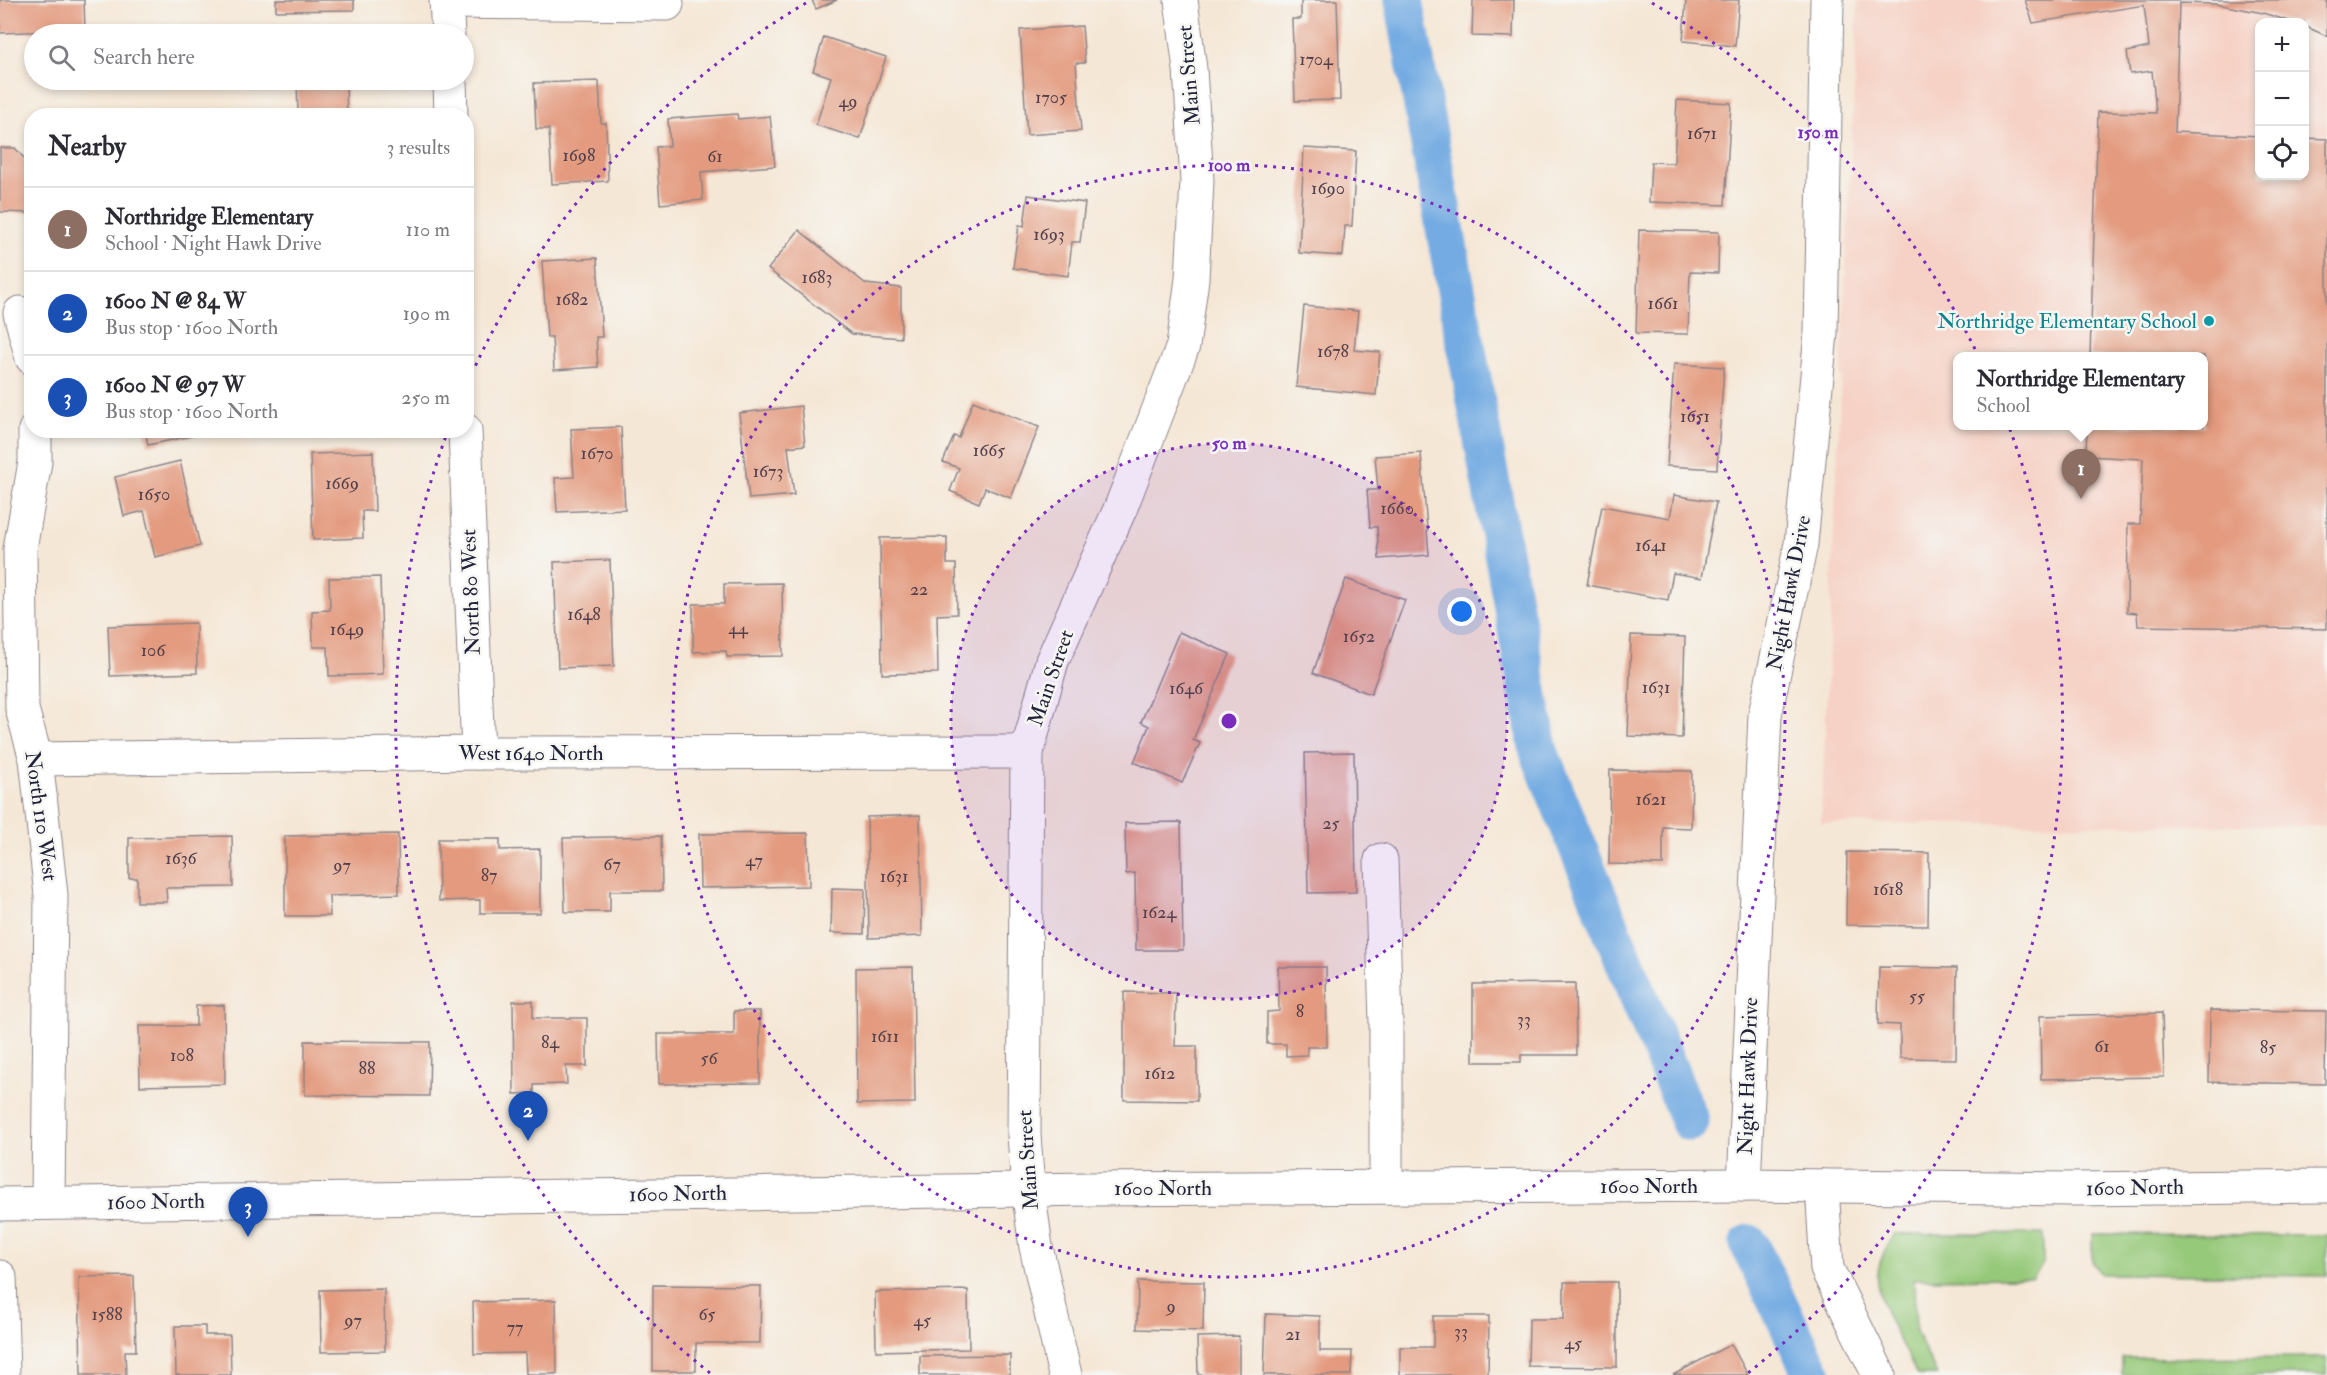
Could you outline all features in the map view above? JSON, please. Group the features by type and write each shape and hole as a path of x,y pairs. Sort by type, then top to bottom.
{"street":[{"name":"Main Street","path":"1065,1375 1036,1247 1024,1135 1027,752 1052,661 1121,507 1183,346 1192,279 1197,181 1190,69 1181,0"},
{"name":"Night Hawk Drive","path":"1744,1185 1765,715 1801,544 1821,333 1827,0"},
{"path":"447,24 446,1 667,4"},
{"path":"450,90 451,108"},
{"path":"20,313 24,328"},
{"name":"North 110 West","path":"35,438 35,462 20,549 22,709 36,759 51,895 48,1203"},
{"name":"North 80 West","path":"465,438 478,753"},
{"name":"West 1640 North","path":"36,759 478,753 1027,752"},
{"path":"1381,860 1386,1023 1386,1187"},
{"name":"1600 North","path":"0,1204 1028,1189 1744,1185 2074,1189 2327,1186"},
{"path":"1822,1186 1827,1269 1879,1375"},
{"path":"0,1277 3,1375"}],"shaded area":[{"path":"1858,0 2327,0 2327,826 1821,823"}],"green space":[{"path":"1895,1234 2043,1234 2043,1263 2033,1278 1914,1279 1916,1332 1937,1375 1917,1375 1885,1310 1878,1283 1881,1261"},
{"path":"2092,1234 2327,1235 2327,1276 2101,1274 2092,1261"},
{"path":"2327,1357 2327,1375 2122,1375 2122,1358"}],"building":[{"path":"0,0 84,0 85,24 24,24 24,32 0,33"},
{"path":"276,0 354,0 354,10 276,11"},
{"path":"812,0 837,0 816,9"},
{"path":"1301,0 1337,0 1340,100 1295,101 1292,19 1301,19"},
{"path":"1473,0 1514,0 1513,37 1472,36"},
{"path":"1686,0 1739,0 1735,46 1683,41"},
{"name":"Northridge Elementary School","path":"2025,0 2327,0 2327,36 2309,28 2309,18 2279,18 2216,4 2179,3 2175,132 2255,136 2255,180 2309,180 2309,138 2327,139 2327,629 2138,626 2137,613 2127,612 2128,524 2140,524 2143,459 2086,456 2087,430 2208,430 2208,352 2090,352 2098,112 2156,113 2152,71 2130,74 2127,52 2149,47 2144,5 2033,23"},
{"path":"1082,26 1085,63 1076,63 1081,131 1027,135 1020,30"},
{"path":"824,37 886,57 860,139 816,125 831,77 813,71"},
{"path":"599,81 601,123 606,123 608,181 552,184 549,129 536,129 534,83"},
{"path":"297,90 346,90 347,108 298,108"},
{"path":"1677,100 1731,103 1725,205 1649,202 1651,162 1674,163"},
{"path":"737,114 738,119 770,116 775,166 701,172 703,200 660,204 656,147 670,146 668,119"},
{"path":"0,148 15,148 24,158 24,213 0,212"},
{"path":"1304,148 1356,151 1352,226 1345,226 1343,256 1299,253"},
{"path":"1028,195 1085,203 1080,242 1072,242 1068,276 1013,268 1019,225 1024,226"},
{"path":"799,230 866,284 901,288 901,338 852,334 768,269"},
{"path":"1639,230 1719,232 1718,273 1690,272 1688,334 1636,333"},
{"path":"597,258 602,337 596,337 598,367 554,370 552,337 547,337 542,261"},
{"path":"1304,306 1358,311 1354,350 1380,352 1376,395 1296,387"},
{"path":"1674,364 1724,367 1717,469 1667,466"},
{"path":"973,401 1039,427 1011,498 985,488 979,503 950,491 959,468 943,462 954,436 959,438"},
{"path":"801,406 805,445 788,447 794,495 749,499 739,413"},
{"path":"621,427 625,509 557,512 555,478 574,477 571,429"},
{"path":"147,438 182,438 148,445"},
{"path":"373,452 375,511 362,511 363,538 313,540 310,454"},
{"path":"1421,453 1429,555 1379,559 1377,527 1370,527 1367,490 1378,490 1375,456"},
{"path":"180,461 200,546 155,557 144,511 124,516 115,477"},
{"path":"1674,495 1716,502 1702,578 1673,573 1668,600 1587,585 1602,506 1670,518"},
{"path":"947,537 947,564 956,564 957,614 937,615 938,673 882,674 880,538"},
{"path":"610,560 614,666 558,668 554,562"},
{"path":"380,577 383,674 329,676 328,647 313,647 312,611 330,610 329,578"},
{"path":"1346,579 1405,600 1371,694 1313,673"},
{"path":"782,583 783,656 727,657 726,651 693,652 693,604 724,604 724,584"},
{"path":"196,623 197,673 110,676 108,626"},
{"path":"1179,632 1230,654 1193,740 1200,743 1182,783 1134,762 1149,726 1141,722"},
{"path":"1631,635 1685,637 1682,738 1628,736"},
{"path":"1354,752 1356,892 1308,893 1305,753"},
{"path":"1610,770 1692,771 1691,828 1663,827 1663,865 1609,864"},
{"path":"920,815 922,936 869,938 867,817"},
{"path":"1181,822 1183,950 1136,950 1135,873 1126,874 1125,823"},
{"path":"808,833 809,886 700,888 699,834"},
{"path":"398,834 399,894 329,896 330,916 285,916 285,836"},
{"path":"232,836 233,887 166,888 167,902 137,902 137,878 129,878 129,838"},
{"path":"661,836 662,891 610,891 610,912 565,912 563,838"},
{"path":"438,839 500,839 500,850 540,849 540,913 480,913 480,900 439,901"},
{"path":"1847,852 1929,853 1928,926 1846,925"},
{"path":"832,888 865,889 864,934 831,933"},
{"path":"913,967 915,1103 857,1104 856,968"},
{"path":"1278,967 1326,967 1327,1047 1307,1047 1307,1055 1286,1056 1286,1044 1267,1044 1267,1012 1279,1011"},
{"path":"1879,967 1957,968 1956,1059 1900,1058 1900,1025 1878,1024"},
{"path":"1575,983 1576,1055 1521,1055 1521,1062 1473,1062 1473,984"},
{"path":"1124,992 1176,993 1175,1046 1197,1046 1197,1101 1124,1100"},
{"path":"513,1001 533,1001 533,1018 587,1018 587,1066 566,1066 567,1084 534,1085 534,1093 514,1094"},
{"path":"224,1005 225,1084 140,1086 139,1026 196,1026 196,1006"},
{"path":"2210,1010 2326,1011 2325,1084 2209,1082"},
{"path":"734,1011 760,1011 760,1083 659,1084 658,1034 734,1034"},
{"path":"2162,1013 2164,1077 2041,1079 2040,1016"},
{"path":"305,1041 430,1042 429,1096 305,1095"},
{"path":"134,1276 136,1351 125,1351 126,1375 81,1375 79,1277"},
{"path":"1138,1281 1204,1282 1203,1331 1137,1329"},
{"path":"1564,1282 1617,1282 1617,1367 1528,1366 1529,1319 1564,1319"},
{"path":"653,1285 761,1286 760,1343 696,1343 696,1371 653,1371"},
{"path":"384,1289 385,1351 321,1352 320,1290"},
{"path":"968,1290 969,1349 876,1351 875,1292"},
{"path":"556,1300 557,1374 526,1374 525,1353 474,1354 473,1302"},
{"path":"1266,1314 1320,1316 1320,1351 1352,1351 1351,1375 1264,1375"},
{"path":"1433,1316 1489,1316 1488,1375 1400,1375 1400,1347 1433,1347"},
{"path":"175,1326 205,1326 205,1335 230,1335 231,1375 176,1375"},
{"path":"1239,1336 1239,1375 1198,1375 1197,1337"},
{"path":"1731,1344 1748,1375 1673,1375"},
{"path":"1010,1355 1010,1375 920,1375 920,1356"}],"waterway":[{"path":"1404,0 1539,752 1690,1122"},
{"path":"1749,1244 1813,1375"}],"place":[{"name":"Northridge Elementary School","path":"2209,321"},
{"name":"Northridge Elementary","path":"2081,499"},
{"name":"1600 N @ 84 W","path":"528,1141"},
{"name":"1600 N @ 97 W","path":"248,1237"}]}
